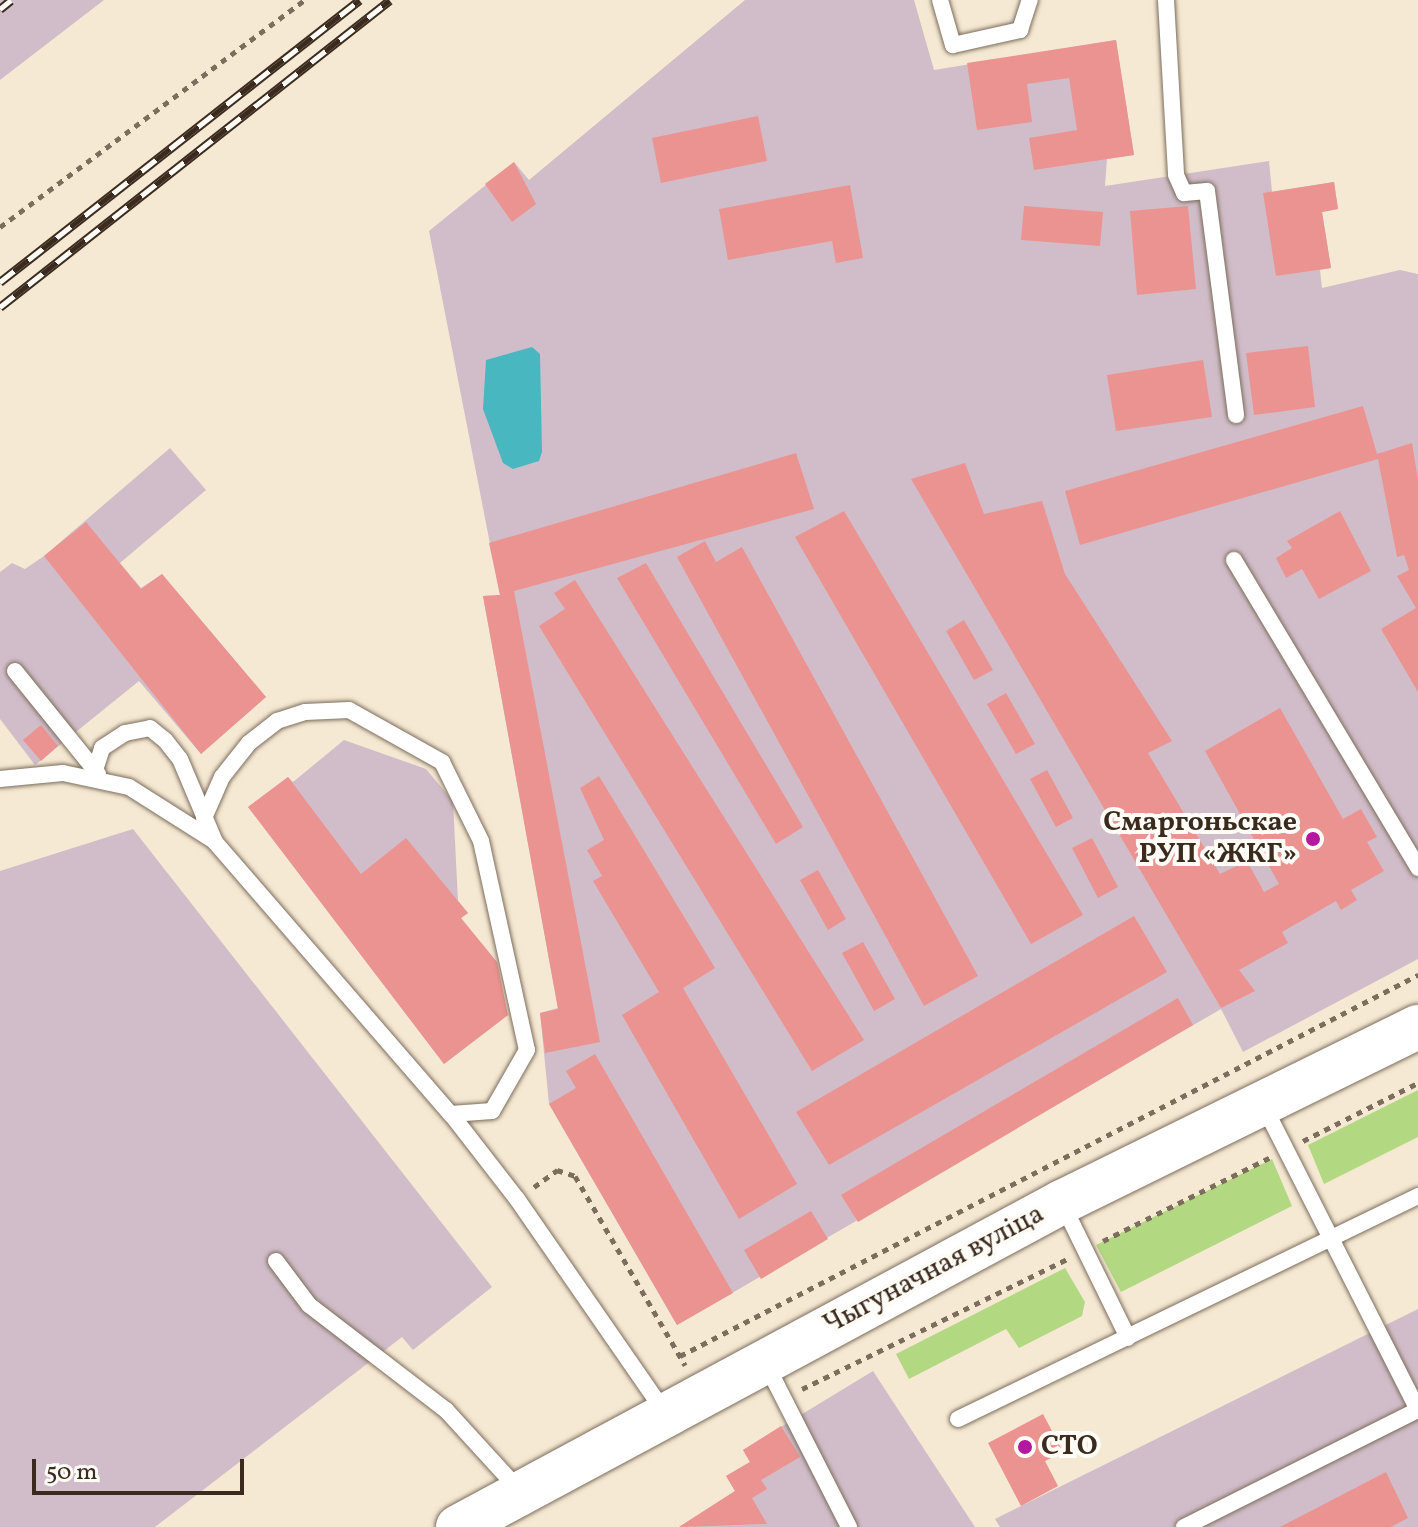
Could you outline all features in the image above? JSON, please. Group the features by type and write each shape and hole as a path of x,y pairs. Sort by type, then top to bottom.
{"street":[{"name":"Чыгуначная вуліца","path":"458,1527 683,1403 771,1375 1062,1202 1418,1027"}],"lane":[{"path":"940,0 953,45 1020,30 1030,0"},
{"path":"1166,0 1176,175 1184,193 1207,191 1236,415"},
{"path":"1234,560 1418,868"},
{"path":"15,671 99,776"},
{"path":"204,818 222,777 249,743 277,721 305,712 349,710 442,762 481,841 527,1050 492,1111 451,1114"},
{"path":"99,776 102,748 125,733 150,728 180,759 215,842 451,1114 683,1403"},
{"path":"0,779 63,773 99,776 129,787 215,842"},
{"path":"1184,1527 1418,1410 1263,1105"},
{"path":"958,1419 1418,1196"},
{"path":"1062,1202 1128,1338"},
{"path":"276,1261 309,1305 446,1410 521,1492"},
{"path":"771,1375 849,1527"}],"path":[{"path":"0,227 304,0"},
{"path":"680,1356 1418,975"},
{"path":"771,1375 807,1390 1418,1083"},
{"path":"517,1199 557,1170 575,1176 680,1356 683,1403"}],"shaded area":[{"path":"0,0 104,0 0,80"},
{"path":"745,0 914,0 934,70 1116,40 1134,155 1107,159 1105,186 1269,161 1272,192 1334,182 1338,209 1322,212 1331,268 1320,270 1322,288 1400,270 1418,274 1418,959 1243,1052 1221,1009 677,1325 549,1104 540,1013 558,1008 483,596 500,595 429,231 514,162 529,180"},
{"path":"170,448 206,490 120,563 141,588 162,574 266,697 201,754 139,681 35,765 0,719 0,572 12,563 25,569 44,556"},
{"path":"344,740 426,769 453,801 458,901 468,913 461,918 508,1015 444,1064 248,807 288,777 293,782"},
{"path":"133,829 492,1287 413,1350 402,1337 155,1527 0,1527 0,871"},
{"path":"1418,1309 1418,1527 1000,1527 995,1519"},
{"path":"873,1371 975,1527 679,1527 735,1491 726,1476 750,1462 743,1450"}],"green space":[{"path":"1418,1090 1418,1137 1324,1184 1308,1145"},
{"path":"1272,1159 1292,1206 1121,1292 1096,1245"},
{"path":"1065,1268 1085,1302 1082,1316 1019,1348 1006,1329 909,1379 896,1354"}],"water":[{"path":"532,347 540,354 542,452 539,461 513,469 503,463 483,409 486,360"}],"building":[{"path":"1116,40 1134,155 1034,170 1029,138 1077,130 1069,78 1027,84 1032,122 977,130 967,63"},
{"path":"758,116 767,161 661,183 652,138"},
{"path":"514,162 536,204 512,222 485,184"},
{"path":"1334,182 1338,209 1322,212 1331,268 1276,276 1263,193"},
{"path":"850,185 863,258 836,263 832,241 728,260 719,209"},
{"path":"1024,206 1103,212 1100,246 1021,240"},
{"path":"1188,206 1196,289 1137,295 1130,211"},
{"path":"1308,346 1315,407 1254,415 1246,353"},
{"path":"1203,360 1212,417 1116,431 1107,375"},
{"path":"1363,406 1377,454 1412,443 1418,480 1418,692 1381,629 1416,608 1397,576 1409,570 1404,555 1397,557 1378,459 1080,545 1065,491"},
{"path":"796,453 814,509 514,591 600,1042 545,1053 540,1013 558,1009 483,596 500,595 489,543"},
{"path":"965,463 984,514 1042,501 1065,574 1172,741 1148,753 1220,874 1247,861 1264,892 1279,884 1205,751 1280,708 1343,819 1361,809 1377,837 1367,842 1384,871 1351,890 1357,900 1341,910 1336,901 1282,932 1288,943 1239,970 1255,991 1221,1008 911,479"},
{"path":"844,511 1083,915 1031,944 795,537"},
{"path":"1340,511 1371,571 1319,599 1302,569 1286,578 1276,558 1292,548 1287,541"},
{"path":"86,522 141,589 162,574 266,697 201,754 44,556"},
{"path":"705,541 716,562 742,547 978,976 924,1006 677,557"},
{"path":"646,563 803,827 776,844 617,578"},
{"path":"575,580 864,1040 812,1071 539,626 565,609 554,593"},
{"path":"964,620 993,670 974,680 946,631"},
{"path":"1006,693 1035,744 1016,754 987,704"},
{"path":"41,725 58,746 41,761 23,740"},
{"path":"1047,770 1073,818 1056,827 1030,779"},
{"path":"599,776 715,968 683,988 797,1184 739,1219 622,1015 659,992 593,881 602,876 587,850 604,840 580,788"},
{"path":"288,777 361,874 406,838 468,913 461,918 497,962 508,1015 444,1064 248,807"},
{"path":"1092,838 1118,887 1098,898 1072,848"},
{"path":"818,870 846,919 828,930 800,880"},
{"path":"1134,916 1167,972 829,1165 796,1112"},
{"path":"863,942 895,999 874,1011 842,953"},
{"path":"1178,998 1193,1025 858,1222 841,1195"},
{"path":"595,1054 733,1293 677,1325 549,1104 576,1088 566,1071"},
{"path":"811,1211 828,1239 761,1279 744,1250"},
{"name":"СТО","path":"1043,1414 1063,1452 1045,1461 1058,1486 1021,1506 988,1443"},
{"path":"781,1426 800,1457 761,1480 767,1489 752,1498 767,1524 679,1527 735,1491 726,1476 750,1462 743,1450"},
{"path":"1386,1472 1408,1518 1391,1527 1280,1527"}],"railway":[{"path":"0,9 11,0"},
{"path":"0,282 360,0"},
{"path":"0,307 390,0"}],"place":[{"name":"Смаргоньскае РУП «ЖКГ»","path":"1313,839"},
{"name":"СТО","path":"1025,1447"}]}
